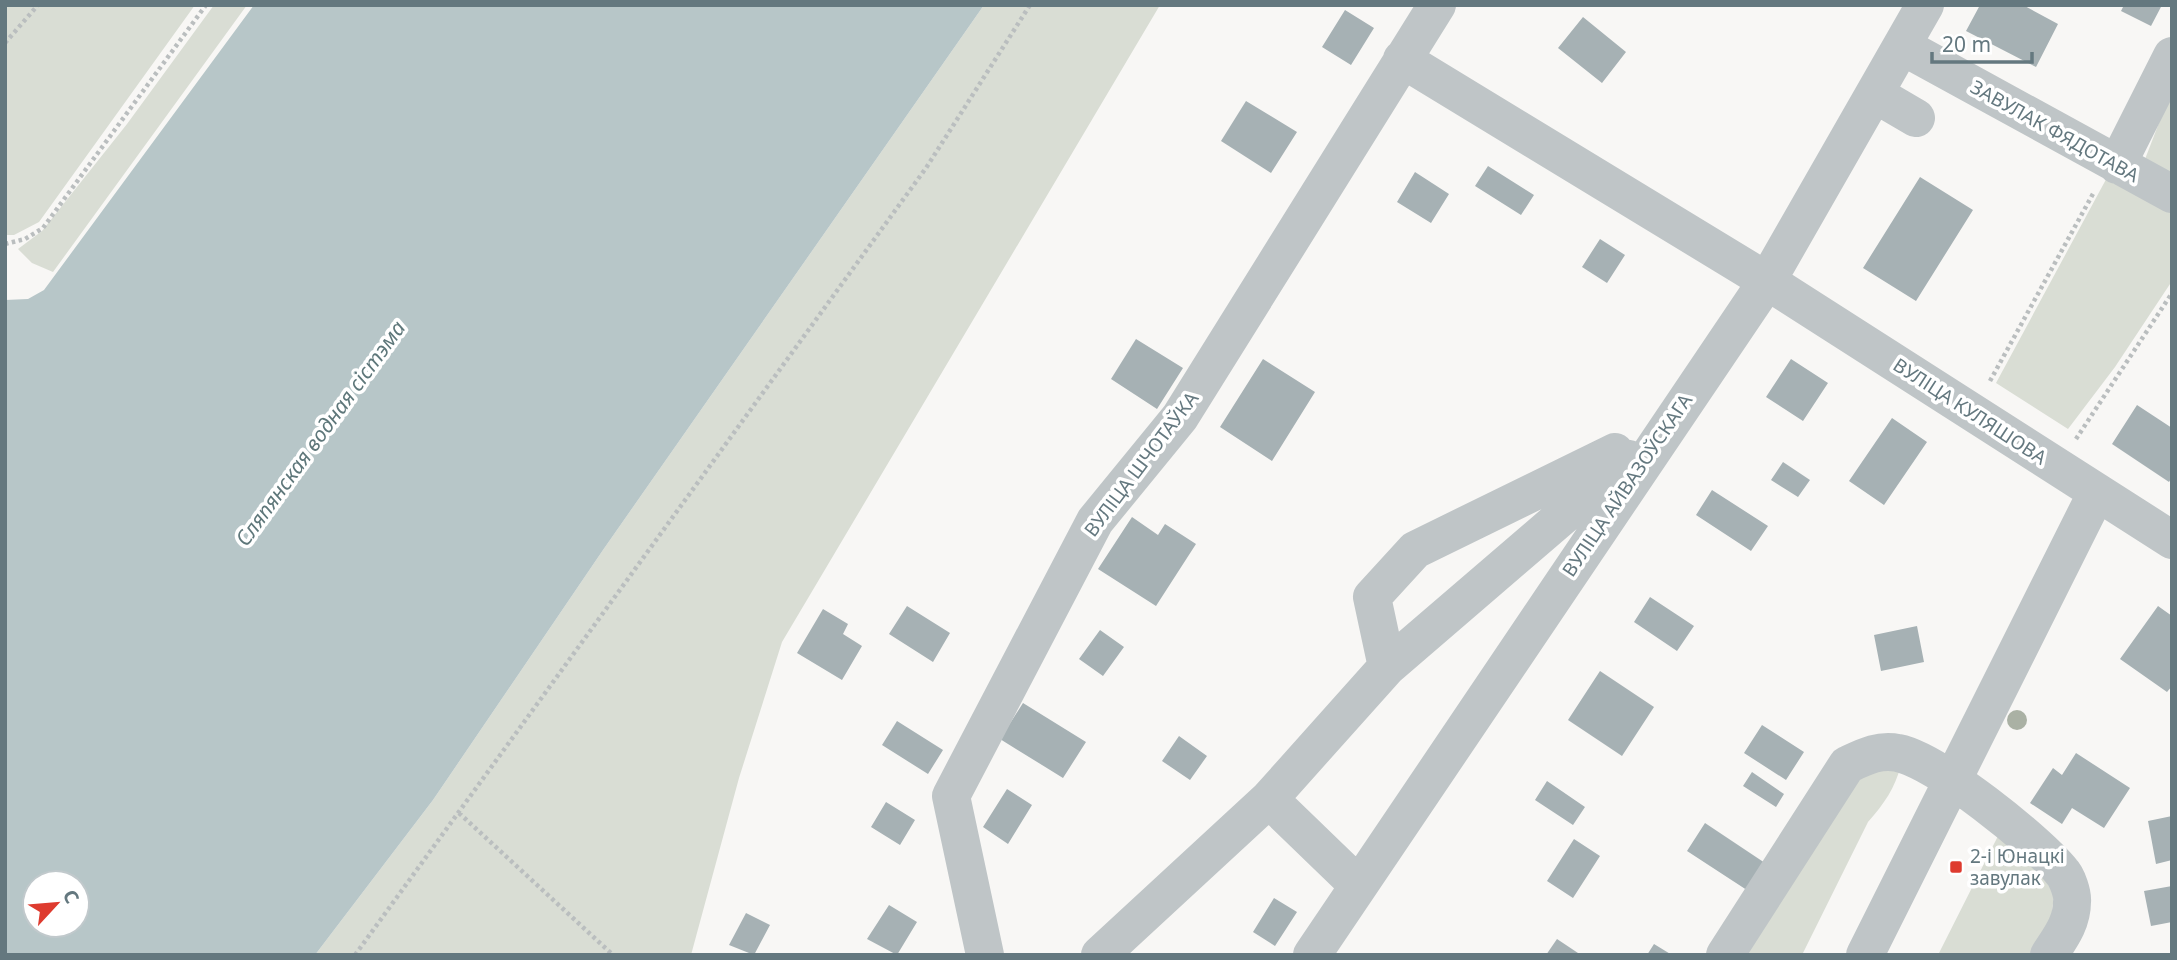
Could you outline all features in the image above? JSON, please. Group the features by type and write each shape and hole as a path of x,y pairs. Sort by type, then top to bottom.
{"street":[{"name":"ВУЛІЦА ШЧОТАЎКА","path":"985,955 951,796 1095,521 1180,417 1437,5"},
{"name":"ВУЛІЦА АЙВАЗОЎСКАГА","path":"1312,955 1667,426 1767,282 1925,5"},
{"name":"ЗАВУЛАК ФЯДОТАВА","path":"1902,46 2172,194"},
{"path":"2114,164 2172,56"},
{"name":"ВУЛІЦА КУЛЯШОВА","path":"1402,59 1767,282 2172,540"},
{"path":"1875,94 1916,118"},
{"path":"1388,667 1371,597 1415,550 1667,426"},
{"path":"1100,955 1269,799 1388,667 1667,426"},
{"path":"1865,955 2097,492"},
{"path":"1725,955 1847,765 1875,752 1897,752 1952,780 1998,814 2064,873 2073,900 2067,929 2049,955"},
{"path":"1269,799 1357,885"}],"path":[{"path":"5,43 38,5"},
{"path":"5,244 25,239 43,228 206,5"},
{"path":"355,955 926,168 1030,5"},
{"path":"1988,384 2114,164"},
{"path":"2075,440 2172,293"},
{"path":"459,813 613,955"}],"shaded area":[{"path":"5,5 195,5 39,222 14,235 5,235"},
{"path":"214,5 247,5 53,272 32,263 18,249 42,231 127,124"},
{"path":"984,5 1160,5 782,642 739,778 691,955 315,955 433,800 603,550"},
{"path":"2172,89 2172,183 2142,167"},
{"path":"2110,172 2172,205 2172,281 2115,367 2068,429 1996,383"},
{"path":"1901,765 1884,802 1868,822 1802,955 1735,955 1850,771"},
{"path":"1999,834 2055,886 2047,955 1938,955"}],"water":[{"name":"Сляпянская водная сістэма","path":"254,5 984,5 603,550 433,800 315,955 5,955 5,300 28,299 44,290"}],"building":[{"path":"1980,5 2023,5 2058,24 2036,67 1966,31"},
{"path":"2124,5 2162,5 2151,26 2121,11"},
{"path":"1345,10 1374,28 1351,65 1322,47"},
{"path":"1583,17 1626,52 1602,83 1558,48"},
{"path":"1246,101 1297,132 1271,173 1221,141"},
{"path":"1488,166 1534,195 1521,215 1475,186"},
{"path":"1415,172 1449,194 1431,223 1397,202"},
{"path":"1920,177 1973,210 1916,301 1863,268"},
{"path":"1600,239 1625,255 1607,283 1582,267"},
{"path":"1136,339 1183,368 1157,409 1111,379"},
{"path":"1263,359 1315,392 1272,461 1220,427"},
{"path":"1791,359 1828,383 1803,421 1766,397"},
{"path":"2137,405 2172,428 2172,477 2169,482 2112,444"},
{"path":"1892,418 1927,442 1884,505 1849,481"},
{"path":"1783,462 1810,480 1798,497 1771,480"},
{"path":"1712,490 1768,526 1751,551 1696,515"},
{"path":"1132,517 1158,535 1165,524 1196,544 1156,606 1098,569"},
{"path":"1650,597 1694,626 1677,651 1634,622"},
{"path":"907,606 950,633 933,662 889,634"},
{"path":"2158,606 2172,616 2172,686 2167,692 2120,659"},
{"path":"823,609 848,624 843,634 862,646 842,680 797,653"},
{"path":"1917,626 1924,662 1881,671 1874,635"},
{"path":"1100,630 1124,647 1103,676 1079,659"},
{"path":"1600,671 1654,707 1622,756 1568,720"},
{"path":"1023,703 1086,742 1063,778 1000,739"},
{"path":"897,721 943,750 928,774 882,745"},
{"path":"1762,725 1804,752 1786,780 1744,753"},
{"path":"1179,736 1207,756 1190,780 1162,761"},
{"path":"2076,753 2130,788 2104,828 2072,808 2062,824 2030,803 2053,768 2062,775"},
{"path":"1752,772 1784,794 1776,807 1743,786"},
{"path":"1547,781 1585,807 1573,825 1535,800"},
{"path":"1007,789 1032,805 1008,844 983,827"},
{"path":"886,802 915,820 900,845 871,827"},
{"path":"2172,816 2172,860 2156,864 2148,821"},
{"path":"1705,823 1774,869 1756,896 1687,851"},
{"path":"1574,839 1600,856 1573,898 1547,881"},
{"path":"2172,886 2172,922 2151,926 2144,891"},
{"path":"1274,898 1297,912 1275,946 1253,932"},
{"path":"889,905 917,922 897,955 867,939"},
{"path":"746,913 770,925 754,955 729,945"},
{"path":"1557,939 1581,955 1546,955"},
{"path":"1654,944 1672,955 1647,955"}],"place":[{"name":"2-і Юнацкі завулак","path":"1956,867"}]}
